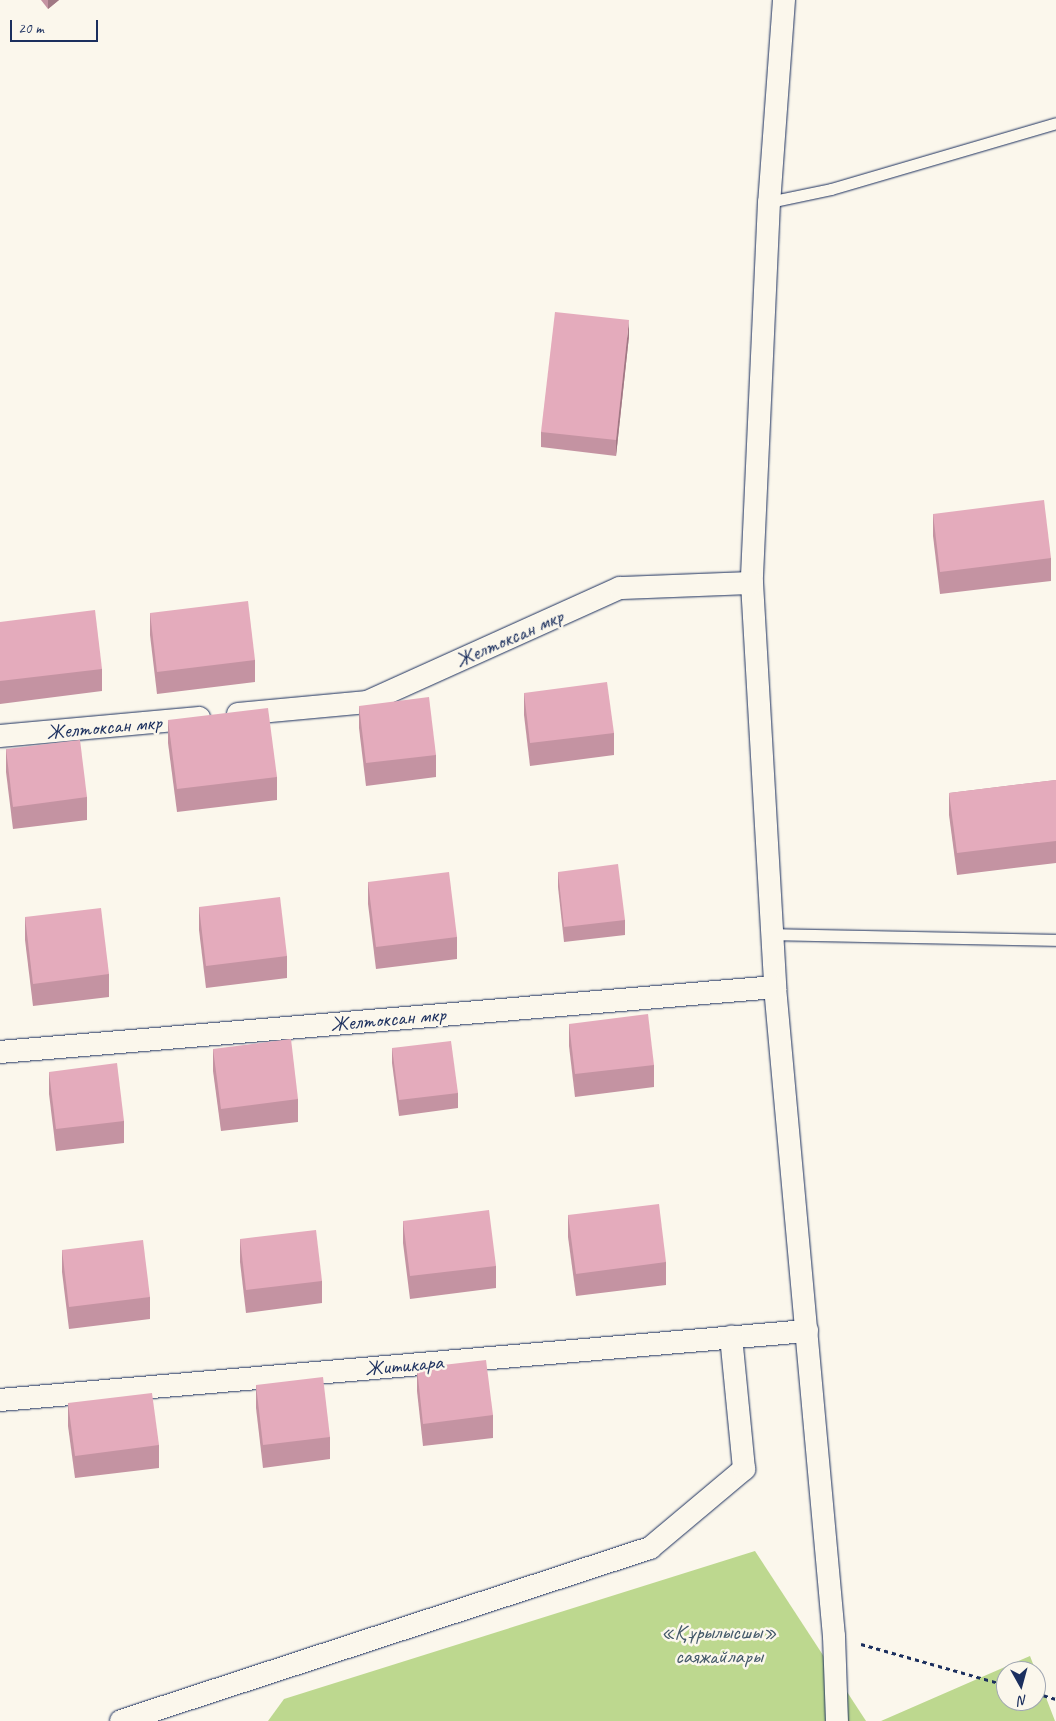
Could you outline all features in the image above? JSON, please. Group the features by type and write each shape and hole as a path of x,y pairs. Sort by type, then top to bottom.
{"street":[{"path":"784,0 769,202 752,583 775,987 834,1636 837,1721"},
{"name":"Желтоксан мкр","path":"0,736 366,702 620,588 752,583"},
{"name":"Желтоксан мкр","path":"0,1052 775,987"},
{"name":"Житикара","path":"0,1400 807,1331"},
{"path":"122,1721 650,1548 744,1469 731,1337"}],"lane":[{"path":"769,202 831,189 1056,124"},
{"path":"772,934 1056,940"}],"path":[{"path":"834,1636 996,1682"}],"green space":[{"name":"«Құрылысшы» саяжайлары","path":"755,1551 866,1721 268,1721 284,1699"},
{"path":"1030,1656 1032,1661 1019,1661"},
{"path":"996,1671 996,1711 1046,1711 1046,1698 1055,1721 881,1721"}],"building":[{"path":"555,312 629,320 616,440 541,432"},
{"path":"1044,500 1051,558 940,572 933,514"},
{"path":"248,601 255,660 157,672 150,613"},
{"path":"95,610 102,669 0,681 0,622"},
{"path":"607,682 614,733 530,743 524,693"},
{"path":"429,697 436,755 366,763 359,706"},
{"path":"268,708 277,777 177,789 168,720"},
{"path":"80,740 87,797 13,807 6,749"},
{"path":"1056,780 1056,841 957,853 949,793"},
{"path":"618,864 625,920 564,927 558,872"},
{"path":"449,872 457,937 376,947 368,882"},
{"path":"280,897 287,956 206,966 199,907"},
{"path":"101,908 109,974 33,984 25,917"},
{"path":"648,1014 654,1065 575,1074 569,1024"},
{"path":"291,1039 298,1099 221,1109 213,1049"},
{"path":"451,1041 458,1093 399,1100 392,1048"},
{"path":"117,1063 124,1121 56,1129 49,1072"},
{"path":"659,1204 666,1262 576,1274 568,1215"},
{"path":"489,1210 496,1266 410,1276 403,1221"},
{"path":"316,1230 322,1281 246,1290 240,1239"},
{"path":"143,1240 150,1297 69,1307 62,1250"},
{"path":"486,1360 493,1415 423,1424 417,1368"},
{"path":"323,1377 330,1437 263,1445 256,1385"},
{"path":"152,1393 159,1445 75,1456 68,1403"}]}
